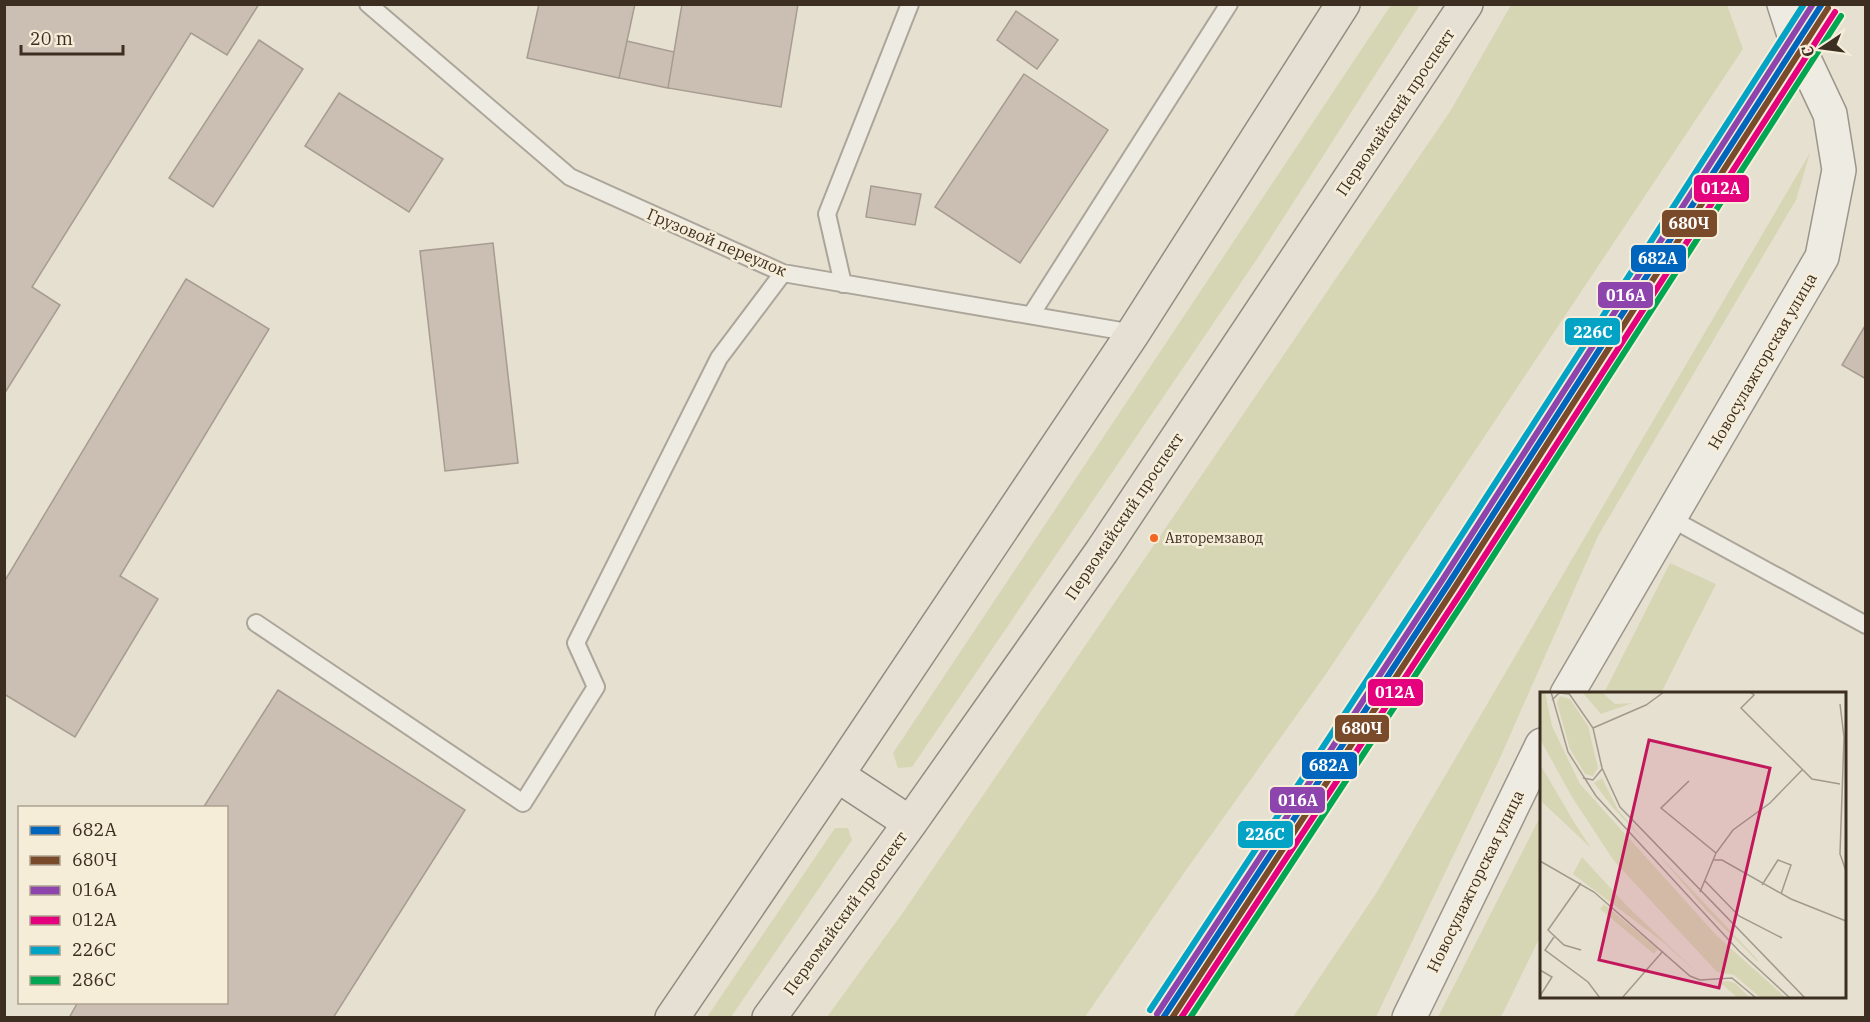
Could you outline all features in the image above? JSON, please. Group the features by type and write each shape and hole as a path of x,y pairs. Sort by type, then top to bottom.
{"main road":[{"path":"672,1017 1133,333 1343,4"},
{"name":"Первомайский проспект","path":"769,1017 910,823 1102,551 1466,4"},
{"name":"Новосулажгорская улица","path":"1569,692 1822,257 1839,170 1830,114 1797,44 1784,4"},
{"name":"Новосулажгорская улица","path":"1409,1017 1540,749"},
{"path":"837,775 910,823"}],"lane":[{"name":"Грузовой переулок","path":"368,4 570,177 783,273 1133,333"},
{"path":"843,284 827,214 910,4"},
{"path":"1030,315 1229,4"},
{"path":"256,623 523,803 596,687 576,643 719,358 783,273"},
{"path":"1670,518 1866,625"}],"green space":[{"path":"1391,5 1420,5 1257,259 912,767 898,768 893,753"},
{"path":"1511,5 1727,5 1743,49 1326,674 1085,1017 827,1017 904,911 1451,110"},
{"path":"1810,153 1796,200 1598,536 1500,758 1376,1017 1293,1017 1377,892"},
{"path":"1670,563 1716,584 1662,692 1605,692"},
{"path":"1540,817 1540,937 1501,1017 1438,1017"},
{"path":"835,828 848,828 852,840 731,1017 707,1017"}],"building":[{"path":"4,4 259,4 227,55 191,33 32,287 60,305 6,391 4,390"},
{"path":"539,4 635,4 619,78 527,58"},
{"path":"682,4 798,4 781,107 668,88"},
{"path":"1016,11 1058,40 1037,69 997,40"},
{"path":"259,40 303,69 213,207 169,178"},
{"path":"627,41 674,52 668,88 619,78"},
{"path":"1024,74 1108,130 1020,263 935,207"},
{"path":"339,93 443,159 409,212 305,146"},
{"path":"871,186 921,194 915,225 866,217"},
{"path":"493,243 518,463 445,471 420,251"},
{"path":"186,279 269,329 120,576 158,599 75,737 4,694 4,582"},
{"path":"1866,324 1866,379 1842,365"},
{"path":"278,690 465,810 333,1018 69,1018 77,1004 228,1004 228,806 204,806"}],"transit line":[{"name":"226С","path":"1150,1010 1436,575 1804,4"},
{"name":"016А","path":"1157,1014 1443,579 1813,4"},
{"name":"682А","path":"1163,1018 1449,583 1822,4"},
{"name":"680Ч","path":"1172,1018 1455,587 1828,8"},
{"name":"012А","path":"1181,1018 1462,591 1835,12"},
{"name":"286С","path":"1190,1018 1468,595 1841,16"}],"place":[{"name":"Авторемзавод","path":"1154,538"}]}
